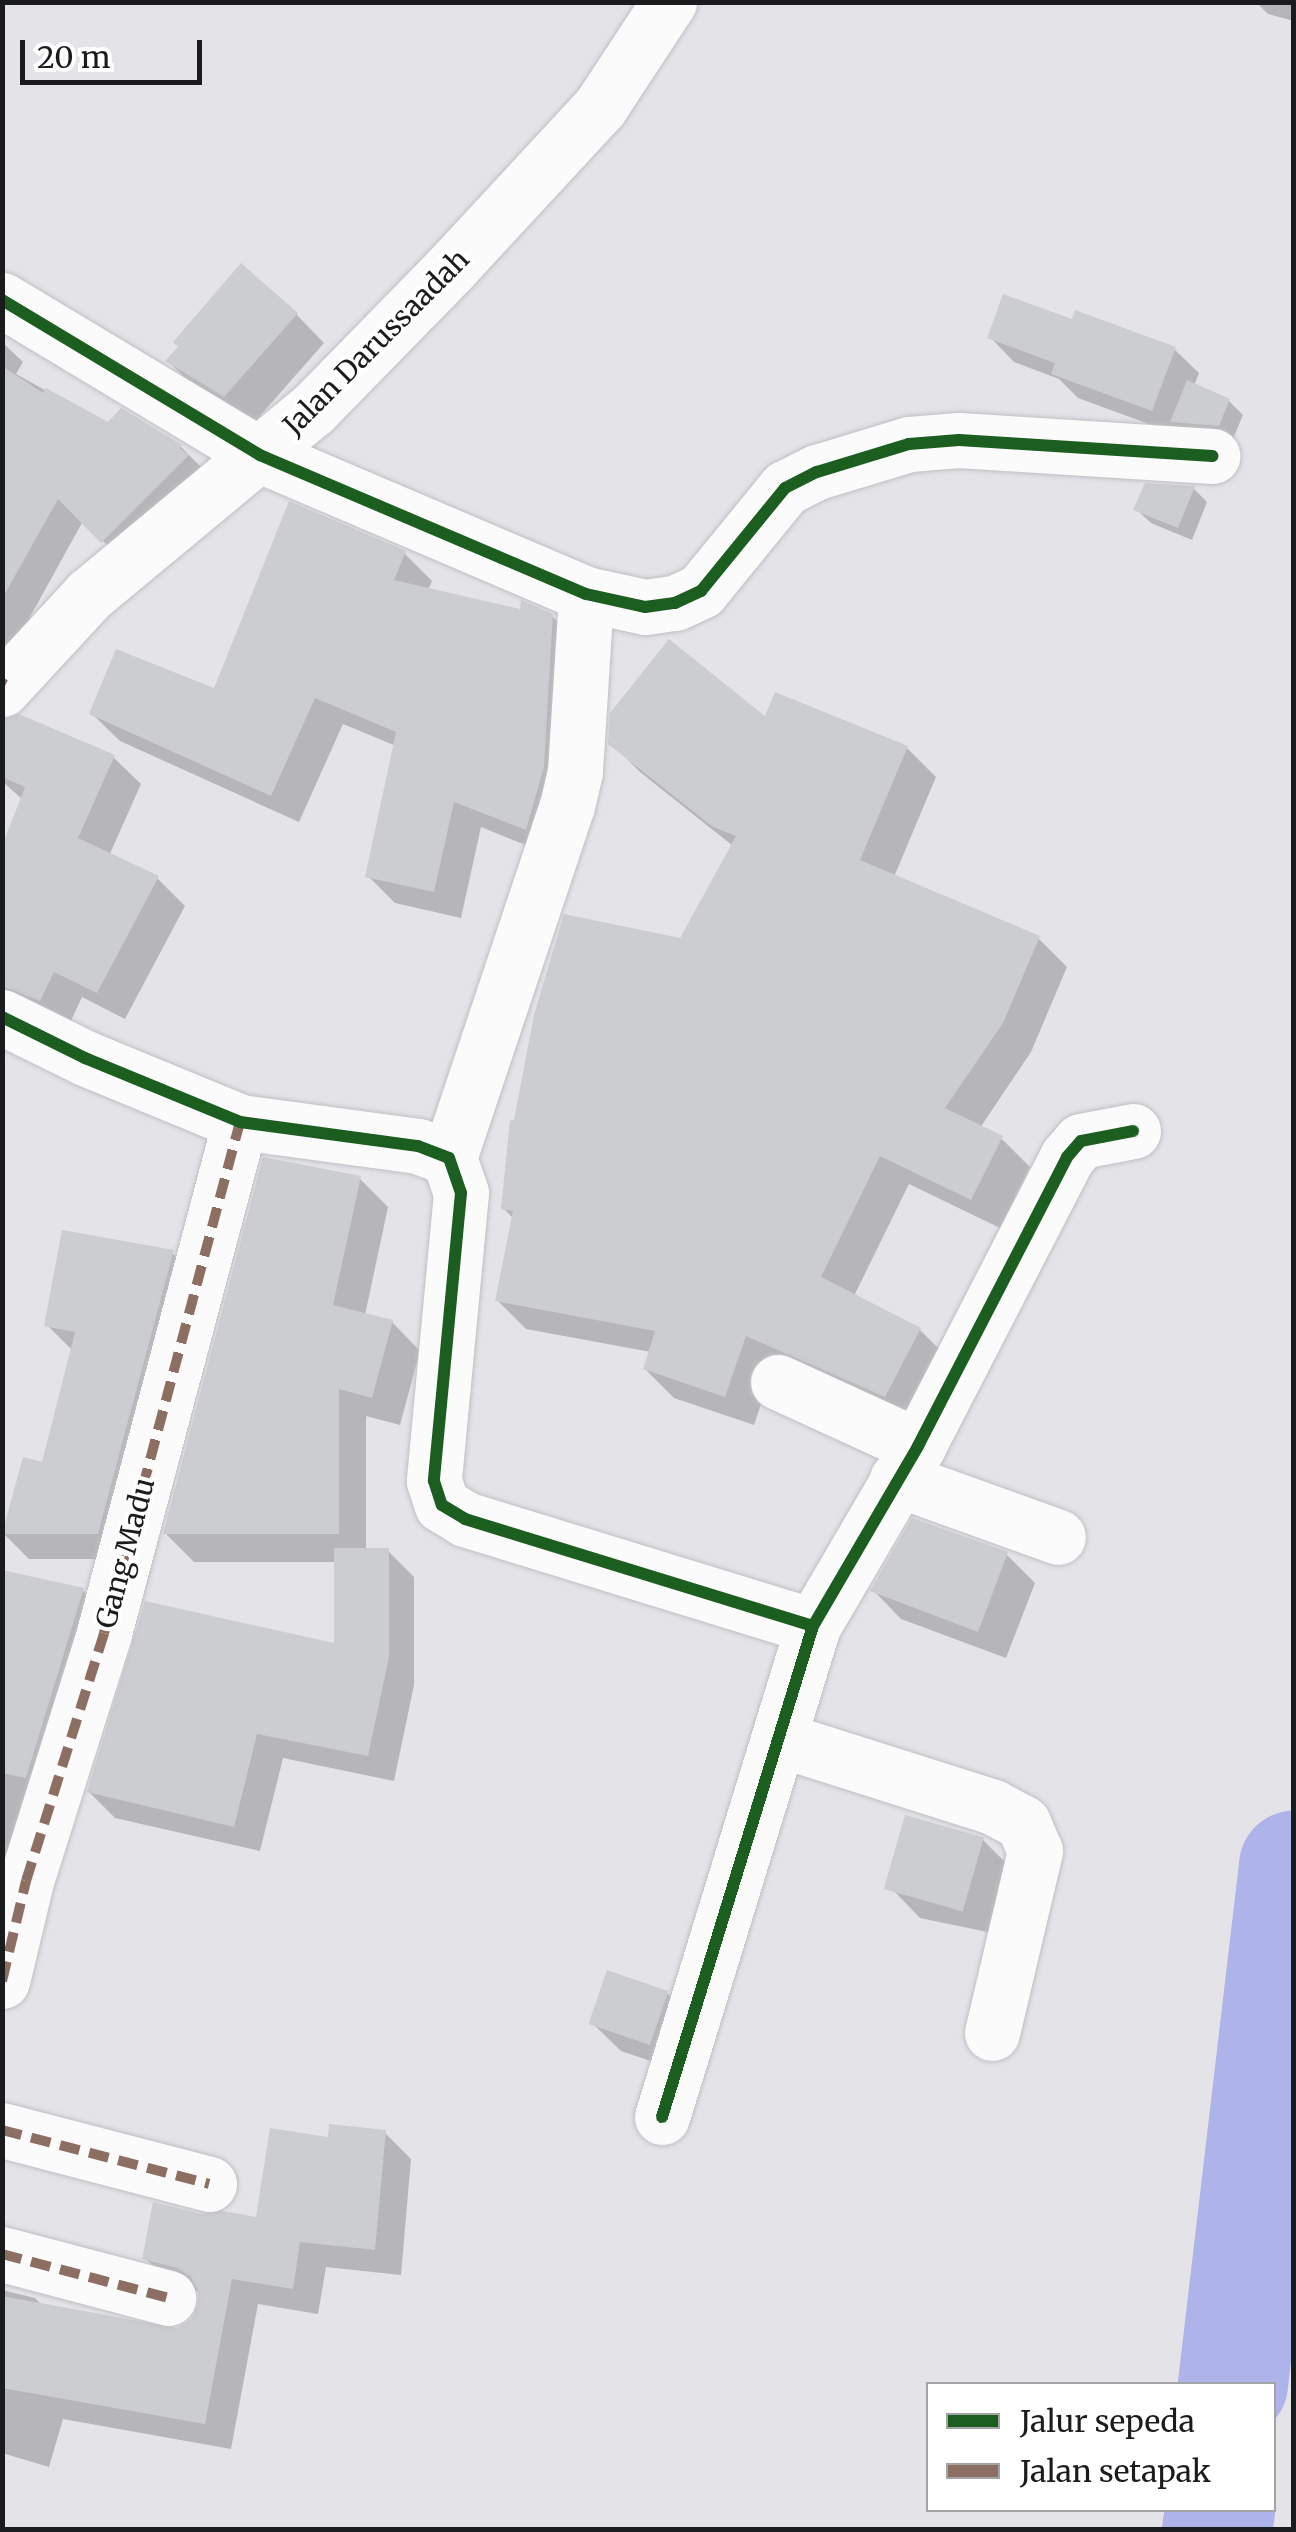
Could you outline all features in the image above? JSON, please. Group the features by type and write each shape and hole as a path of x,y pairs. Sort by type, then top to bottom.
{"street":[{"name":"Jalan Darussaadah","path":"4,685 90,594 198,500 260,455 387,335 600,108 669,2"},
{"path":"2,300 260,455 586,594 644,607 675,603 701,591 786,488 816,472 909,444 960,440 1212,456"},
{"path":"586,594 575,771 567,806 450,1158 460,1193 434,1481 442,1505 464,1519 812,1626"},
{"path":"2,1016 85,1058 240,1122 418,1146 450,1158"},
{"name":"Gang Madu","path":"2,1981 26,1881 104,1633 240,1122"},
{"path":"662,2117 812,1626 908,1462 1067,1157 1081,1141 1134,1131"},
{"path":"778,1382 908,1462 1058,1537"},
{"path":"780,1739 993,1806 1023,1823 1035,1851 992,2033"},
{"path":"2,2130 209,2184"},
{"path":"2,2254 168,2298"}],"building":[{"path":"241,263 298,313 224,397 165,361 178,347 173,342"},
{"path":"1003,294 1072,319 1075,310 1176,347 1152,411 1051,374 1055,363 987,338"},
{"path":"2,366 43,393 46,388 108,422 121,408 182,445 180,448 189,455 101,543 58,499 2,599"},
{"path":"1187,380 1230,399 1219,426 1170,422"},
{"path":"1145,483 1195,486 1178,528 1133,510"},
{"path":"289,501 406,551 394,580 520,609 521,600 553,614 544,767 526,830 454,802 434,892 365,877 396,732 315,698 271,796 89,714 116,649 214,688"},
{"path":"669,639 765,716 775,692 908,746 860,860 1040,936 1003,1023 945,1108 1003,1136 971,1200 880,1156 821,1277 921,1328 885,1397 746,1336 725,1397 643,1369 655,1331 495,1301 513,1211 501,1209 510,1120 514,1120 534,1015 564,914 680,938 736,836 713,827 608,744 610,713"},
{"path":"19,714 115,755 78,838 159,876 97,993 54,972 40,1001 2,986 2,846 25,787 2,777 2,719"},
{"path":"263,1157 361,1176 333,1305 393,1320 372,1398 339,1389 339,1534 163,1534"},
{"path":"62,1230 174,1250 98,1534 2,1534 23,1457 42,1462 75,1332 44,1326"},
{"path":"912,1518 1008,1552 978,1632 870,1591"},
{"path":"334,1548 389,1548 389,1657 368,1756 257,1734 234,1827 87,1792 145,1601 334,1643"},
{"path":"2,1570 84,1588 26,1778 2,1773"},
{"path":"905,1815 984,1838 963,1912 884,1889"},
{"path":"607,1970 668,1991 650,2045 588,2024"},
{"path":"329,2124 386,2130 375,2250 300,2242 293,2289 232,2279 205,2424 2,2388 2,2296 177,2328 191,2319 198,2305 198,2291 191,2277 177,2268 142,2259 153,2202 201,2214 223,2211 256,2217 270,2128 328,2137"}],"waterway":[{"path":"1233,2382 1294,1866"},
{"path":"1217,2530 1220,2512"}],"marked path":[{"path":"2,683 6,685"},
{"path":"2,1981 26,1881 104,1633 240,1122"},
{"path":"2,2130 209,2184"},
{"path":"2,2254 168,2298"}],"cycle path":[{"path":"2,300 260,455 586,594 645,607 675,603 701,591 785,488 817,472 909,444 959,440 1212,456"},
{"path":"2,1017 85,1058 240,1122 418,1146 449,1158 461,1193 434,1481 442,1505 465,1519 813,1626"},
{"path":"662,2117 813,1626 918,1446 1067,1157 1081,1141 1133,1131"}]}
